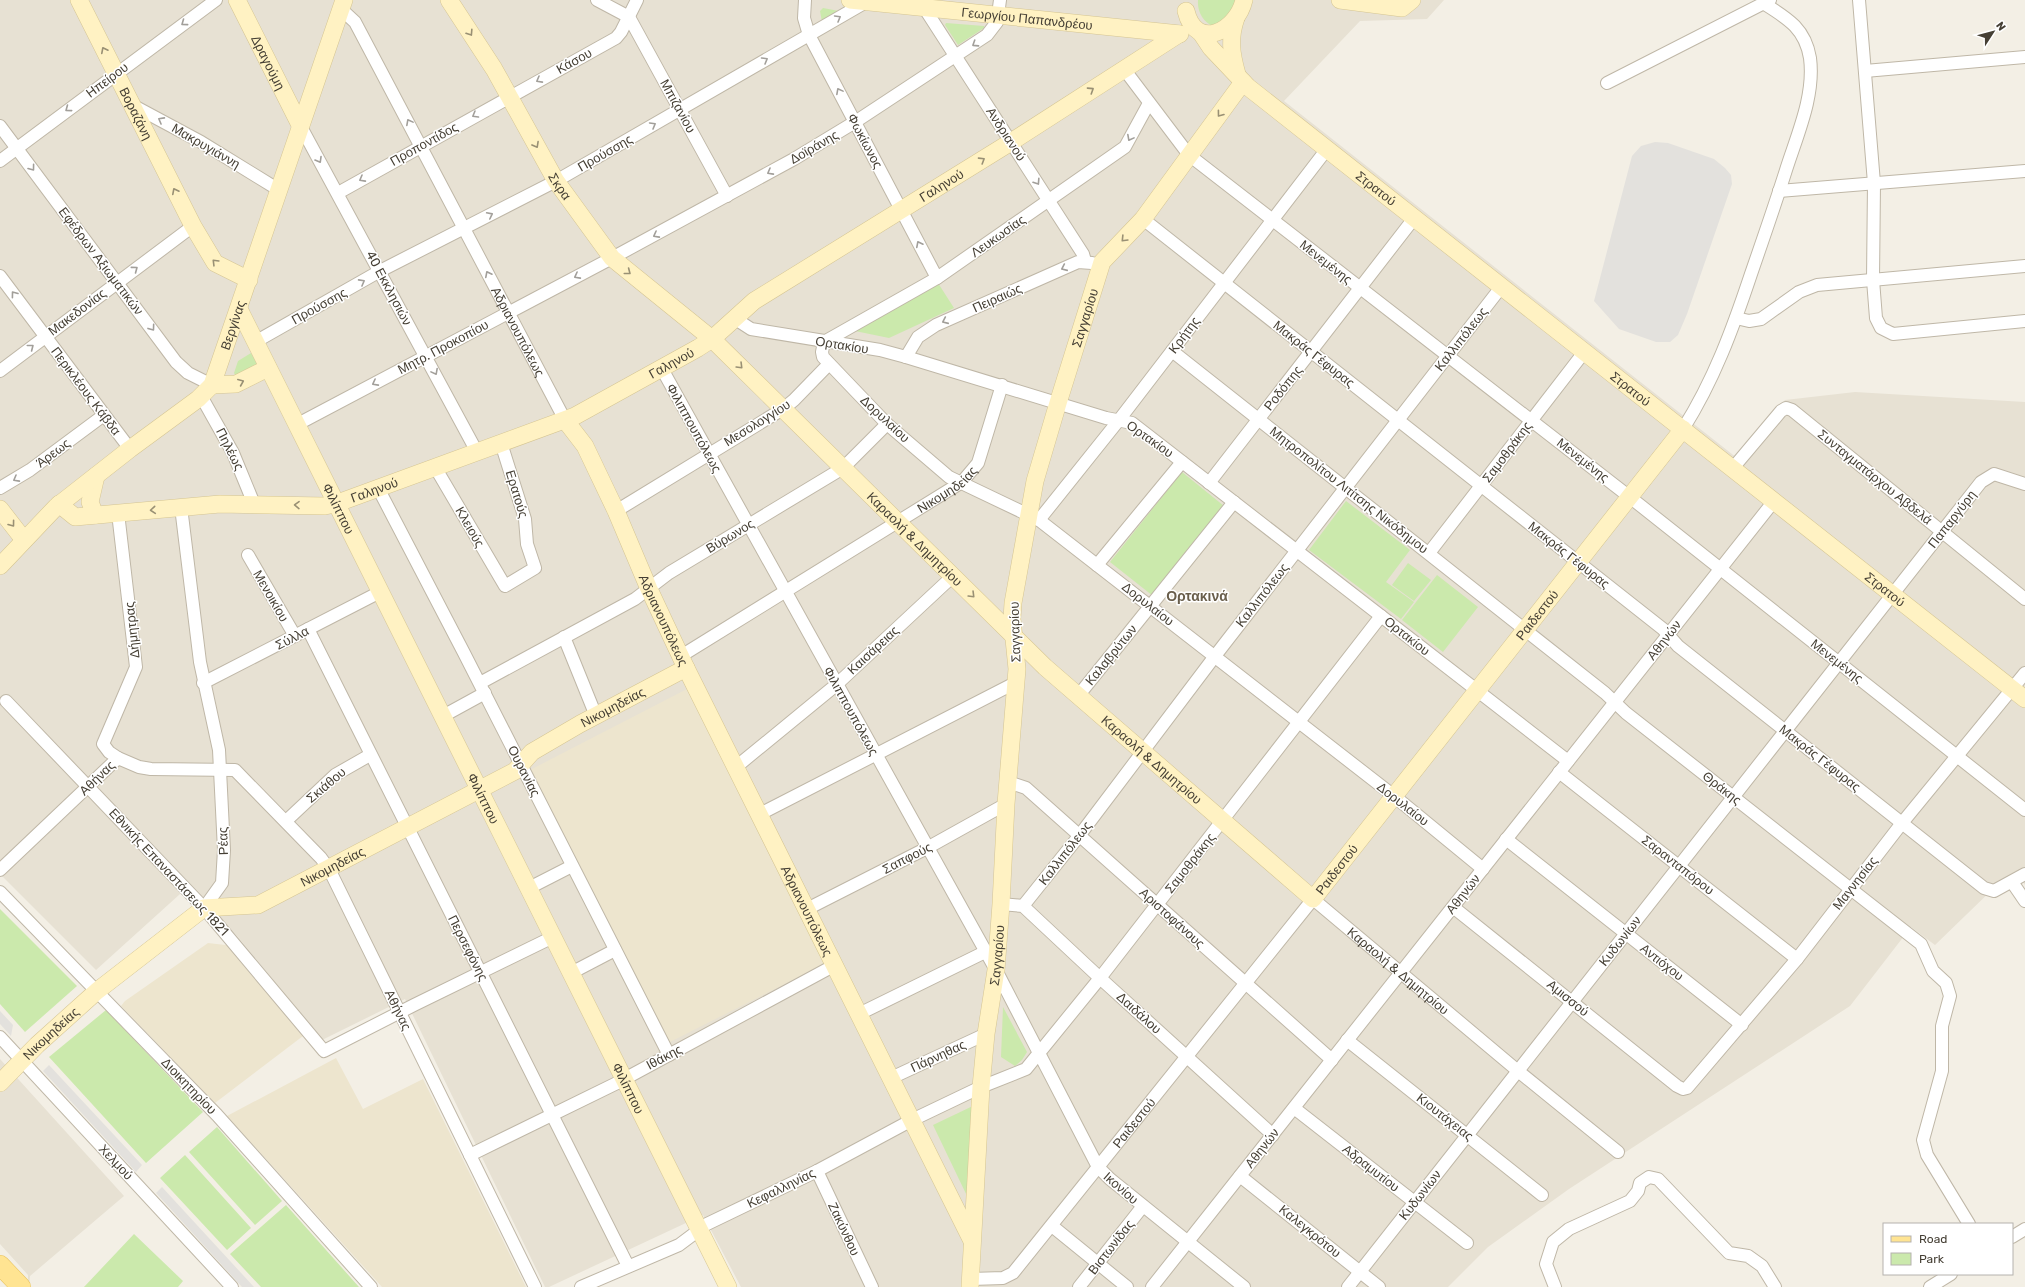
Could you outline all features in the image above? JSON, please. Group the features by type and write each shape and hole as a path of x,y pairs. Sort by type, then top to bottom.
{"main road":[{"path":"0,1265 21,1287"}],"street":[{"name":"Βοραζάνη","path":"79,0 192,226 215,263 249,280"},
{"name":"Ηπείρου","path":"0,161 116,73 216,0"},
{"name":"Δραγούμη","path":"237,0 300,125"},
{"name":"Σκρα","path":"449,0 509,96 556,181 612,258 712,339"},
{"path":"597,0 629,17"},
{"name":"Κάσου","path":"509,96 616,38 621,32 637,0"},
{"name":"Φωκίωνος","path":"805,0 804,18 809,35 937,278"},
{"path":"1340,0 1402,8 1412,0"},
{"path":"1859,0 1874,183 1873,280 1876,318 1881,328 1893,334 2025,321"},
{"name":"Προύσσης","path":"255,342 380,271 556,181 809,35 858,1"},
{"name":"Γεωργίου Παπανδρέου","path":"858,1 891,2 925,8 999,7 1155,32 1179,34 1220,32 1227,28 1242,6"},
{"path":"1607,83 1766,2 1798,29 1805,39 1810,57 1812,77 1806,104 1779,191 1728,344 1708,388 1683,429"},
{"name":"Βεργίνας","path":"207,390 239,309 342,4"},
{"name":"Αδριανουπόλεως","path":"342,4 356,22 565,420 585,446 616,511 649,589 684,662 972,1241"},
{"name":"Γεωργίου Παπανδρέου","path":"1155,32 1177,25 1183,18 1185,5"},
{"name":"Στρατού","path":"1185,5 1190,22 1211,48 1240,79 2025,699"},
{"path":"1240,79 1231,53 1230,41 1242,6"},
{"name":"Δοϊράνης","path":"612,258 727,196 855,122 991,32 999,7"},
{"name":"Ανδριανού","path":"925,8 1083,254 1093,263"},
{"name":"Μπιζανίου","path":"629,17 727,196"},
{"name":"Γαληνού","path":"59,504 70,515 75,517 220,504 326,506 565,420 583,412 662,369 712,339 754,301 1011,142 1179,34"},
{"path":"1865,71 2025,57"},
{"name":"Μενεμένης","path":"1124,69 1189,155 1721,568 2025,810"},
{"name":"Σαγγαρίου","path":"970,1283 981,1087 986,1034 996,970 1006,804 1017,662 1012,619 1013,598 1034,517 1035,481 1058,403 1093,263 1106,258 1143,219 1189,155 1240,79"},
{"name":"Προποντίδος","path":"338,192 509,96"},
{"name":"Λευκωσίας","path":"824,342 937,278 1125,147 1149,103"},
{"name":"Μακρυγιάννη","path":"132,105 201,142 279,190"},
{"name":"40 Εκκλησιών","path":"300,125 338,192 478,452"},
{"name":"Εφέδρων Αξιωματικών","path":"0,126 182,368 207,390"},
{"name":"Κρήτης","path":"1034,517 1120,420 1327,149"},
{"path":"1779,191 2025,171"},
{"name":"Ροδόπης","path":"1209,483 1415,217"},
{"name":"Μακράς Γέφυρας","path":"1143,219 1579,563 1668,635 1678,646 1984,888 1992,892 2012,882"},
{"name":"Μακεδονίας","path":"0,371 192,226"},
{"name":"Μητρ. Προκοπίου","path":"296,425 612,258"},
{"name":"Πειραιώς","path":"906,356 918,337 936,325 1078,262 1093,263"},
{"path":"1736,318 1749,321 1761,319 1799,292 1817,285 2025,266"},
{"name":"Περικλέους Κάβδα","path":"0,276 130,449"},
{"name":"Καλλιπόλεως","path":"1023,906 1079,836 1215,656 1502,286"},
{"name":"Φιλίππου","path":"239,309 335,504 480,789 728,1287"},
{"name":"Ορτακίου","path":"734,318 751,329 880,350 906,356 1106,418 1132,423 1477,690"},
{"name":"Καραολή & Δημητρίου","path":"712,339 1014,637 1078,696 1400,973 1618,1152"},
{"name":"Δορυλαίου","path":"824,342 822,352 823,357 829,364 887,424 949,477 1034,517 1151,606 1394,796 1483,869"},
{"name":"Μητροπολίτου Λιτίτσης Νικόδημου","path":"1172,351 1430,553 1525,630"},
{"name":"Σαμοθράκης","path":"1430,553 1585,351"},
{"name":"Μεσολογγίου","path":"616,511 783,409 829,364"},
{"path":"0,566 42,520 59,504 207,390 236,384 268,368"},
{"name":"Φιλιππουπόλεως","path":"662,369 836,685 996,970 1040,1053"},
{"name":"Νικομηδείας","path":"0,1083 37,1045 97,991 204,908 258,905 516,770 532,752 596,716 684,662 785,593 962,482 978,463 1002,385"},
{"name":"Πηλέως","path":"207,390 254,504"},
{"name":"Συνταγματάρχου Αβδελά","path":"1733,468 1781,411 1786,408 1792,410 2025,599"},
{"name":"Άρεως","path":"0,488 30,470 104,415"},
{"name":"Βύρωνος","path":"443,716 482,688 564,638 635,599 669,573 843,468 887,424"},
{"name":"Ραιδεστού","path":"970,1283 1003,1278 1011,1275 1052,1226 1631,498 1683,429"},
{"name":"Ερατούς","path":"501,443 525,519 527,544 535,568 505,586"},
{"path":"1097,565 1182,462"},
{"name":"Κλειούς","path":"435,467 505,586"},
{"name":"Παπαργύρη","path":"1893,595 1981,482 1989,475 1999,474 2025,484"},
{"path":"96,476 90,502 96,515"},
{"name":"Ουρανίας","path":"378,488 482,688 669,1055"},
{"name":"Αθηνών","path":"1152,1287 1774,501"},
{"name":"Καλαβρύτων","path":"1078,696 1234,502"},
{"path":"181,507 203,683 214,721 220,769"},
{"path":"0,509 24,540"},
{"name":"Δήμητρας","path":"118,513 136,667 103,744 109,752 118,758"},
{"name":"Μενοικίου","path":"248,555 295,636"},
{"name":"Καισάρειας","path":"736,767 836,685 953,576"},
{"name":"Σύλλα","path":"203,683 380,592"},
{"name":"Κυδωνίων","path":"1348,1287 1893,595"},
{"name":"Σαμοθράκης","path":"981,1087 1024,1071 1040,1053 1381,616"},
{"name":"Περσεφόνης","path":"308,629 628,1266"},
{"name":"Θράκης","path":"1525,630 1605,693 1614,703 1921,944 1933,971 1946,983 1950,996 1942,1026 1942,1071 1923,1140 1927,1155 1968,1223"},
{"path":"564,638 596,716"},
{"name":"Μαγνησίας","path":"1683,1089 1692,1085 1797,959 1902,823 2025,673"},
{"path":"760,814 876,756 1015,683"},
{"path":"1477,690 1568,761"},
{"name":"Εθνικής Επαναστάσεως 1821","path":"6,701 204,908 324,1051 399,1012"},
{"name":"Σκιάθου","path":"286,821 335,775 370,755"},
{"name":"Αθήνας","path":"0,870 118,758 139,767 151,769 235,770 286,821 321,858 329,869 535,1287"},
{"name":"Ρέας","path":"204,908 221,886 224,877 220,769"},
{"name":"Σαρανταπόρου","path":"1559,772 1797,959"},
{"name":"Αριστοφάνους","path":"1008,782 1024,786 1332,1060"},
{"name":"Σαπφούς","path":"806,909 927,848 1006,804"},
{"name":"Αντιόχου","path":"1506,839 1742,1025"},
{"path":"529,888 572,866"},
{"path":"2025,874 2012,882 2025,901"},
{"name":"Διοικητηρίου","path":"0,892 217,1115 371,1287"},
{"path":"1001,904 1023,906"},
{"name":"Δαιδάλου","path":"1023,906 1273,1135"},
{"name":"Αμισσού","path":"1453,907 1683,1089"},
{"path":"399,1012 554,937"},
{"path":"571,973 615,950"},
{"path":"859,1014 985,952"},
{"name":"Ιθάκης","path":"470,1155 624,1079 835,965"},
{"name":"Πάρνηθας","path":"891,1078 986,1034"},
{"name":"Χελμού","path":"0,1037 232,1287"},
{"name":"Κιουτάχειας","path":"1348,1040 1542,1195"},
{"name":"Ικονίου","path":"1040,1053 1098,1167 1106,1177 1244,1287"},
{"name":"Κεφαλληνίας","path":"581,1287 679,1245 698,1229 817,1170 912,1120 981,1087"},
{"name":"Αδραμυτίου","path":"1294,1108 1467,1243"},
{"name":"Ζακύνθου","path":"817,1170 872,1287"},
{"name":"Καλεγκρότου","path":"1240,1176 1379,1287"},
{"path":"1555,1287 1546,1264 1553,1242 1570,1230 1630,1201 1638,1191 1640,1183 1649,1177 1658,1179 1729,1253 1748,1256 1762,1266 1775,1287"},
{"name":"Βιστωνίδας","path":"1079,1287 1143,1206"},
{"path":"1052,1226 1127,1287"},
{"path":"2013,1236 2025,1229"},
{"path":"1930,1287 1949,1275"}],"shaded area":[{"path":"0,0 1444,0 1427,19 1360,21 1284,101 1737,458 1785,400 1855,392 2025,402 2025,885 2016,871 1998,884 1935,945 1911,927 1850,1006 1569,1189 1488,1247 1448,1287 741,1287 703,1215 549,1287 545,1287 405,999 322,1040 238,937 190,885 96,970 0,874"},
{"path":"1655,142 1668,143 1714,159 1731,175 1732,184 1687,314 1678,335 1670,342 1656,342 1619,329 1594,301 1632,156 1641,146"},
{"path":"689,688 826,963 668,1043 530,770"},
{"path":"208,943 234,946 303,1031 303,1036 215,1103 121,1006 125,1001"},
{"path":"0,1011 13,1025 11,1036 0,1024"},
{"path":"336,1058 363,1109 423,1079 526,1287 382,1287 227,1116"},
{"path":"0,1059 124,1196 30,1276 29,1287 28,1275 0,1244"},
{"path":"49,1065 142,1165 136,1172 43,1071"},
{"path":"162,1187 254,1287 242,1287 156,1193"}],"green space":[{"path":"1198,0 1237,0 1232,13 1213,26 1206,22 1201,16"},
{"path":"823,8 839,11 822,22 820,11"},
{"path":"946,23 984,26 984,28 958,45 945,25"},
{"path":"938,283 954,308 889,338 855,331"},
{"path":"251,353 259,367 237,378 234,373 238,361"},
{"path":"1182,472 1224,506 1153,596 1110,562"},
{"path":"1346,501 1410,550 1386,582 1414,602 1401,619 1309,550"},
{"path":"1408,563 1431,580 1414,601 1392,585"},
{"path":"1437,575 1478,607 1443,652 1402,620"},
{"path":"0,909 77,986 25,1032 0,1004"},
{"path":"1003,1007 1027,1052 1022,1060 1015,1066 1001,1057"},
{"path":"106,1010 203,1112 146,1163 49,1057"},
{"path":"977,1104 968,1198 933,1125"},
{"path":"217,1127 282,1201 255,1225 189,1152"},
{"path":"185,1155 251,1228 227,1250 160,1178"},
{"path":"286,1205 359,1287 261,1287 230,1254"},
{"path":"134,1234 183,1281 178,1287 84,1287"}],"district":[{"name":"Ορτακινά","path":"1197,596"}]}
